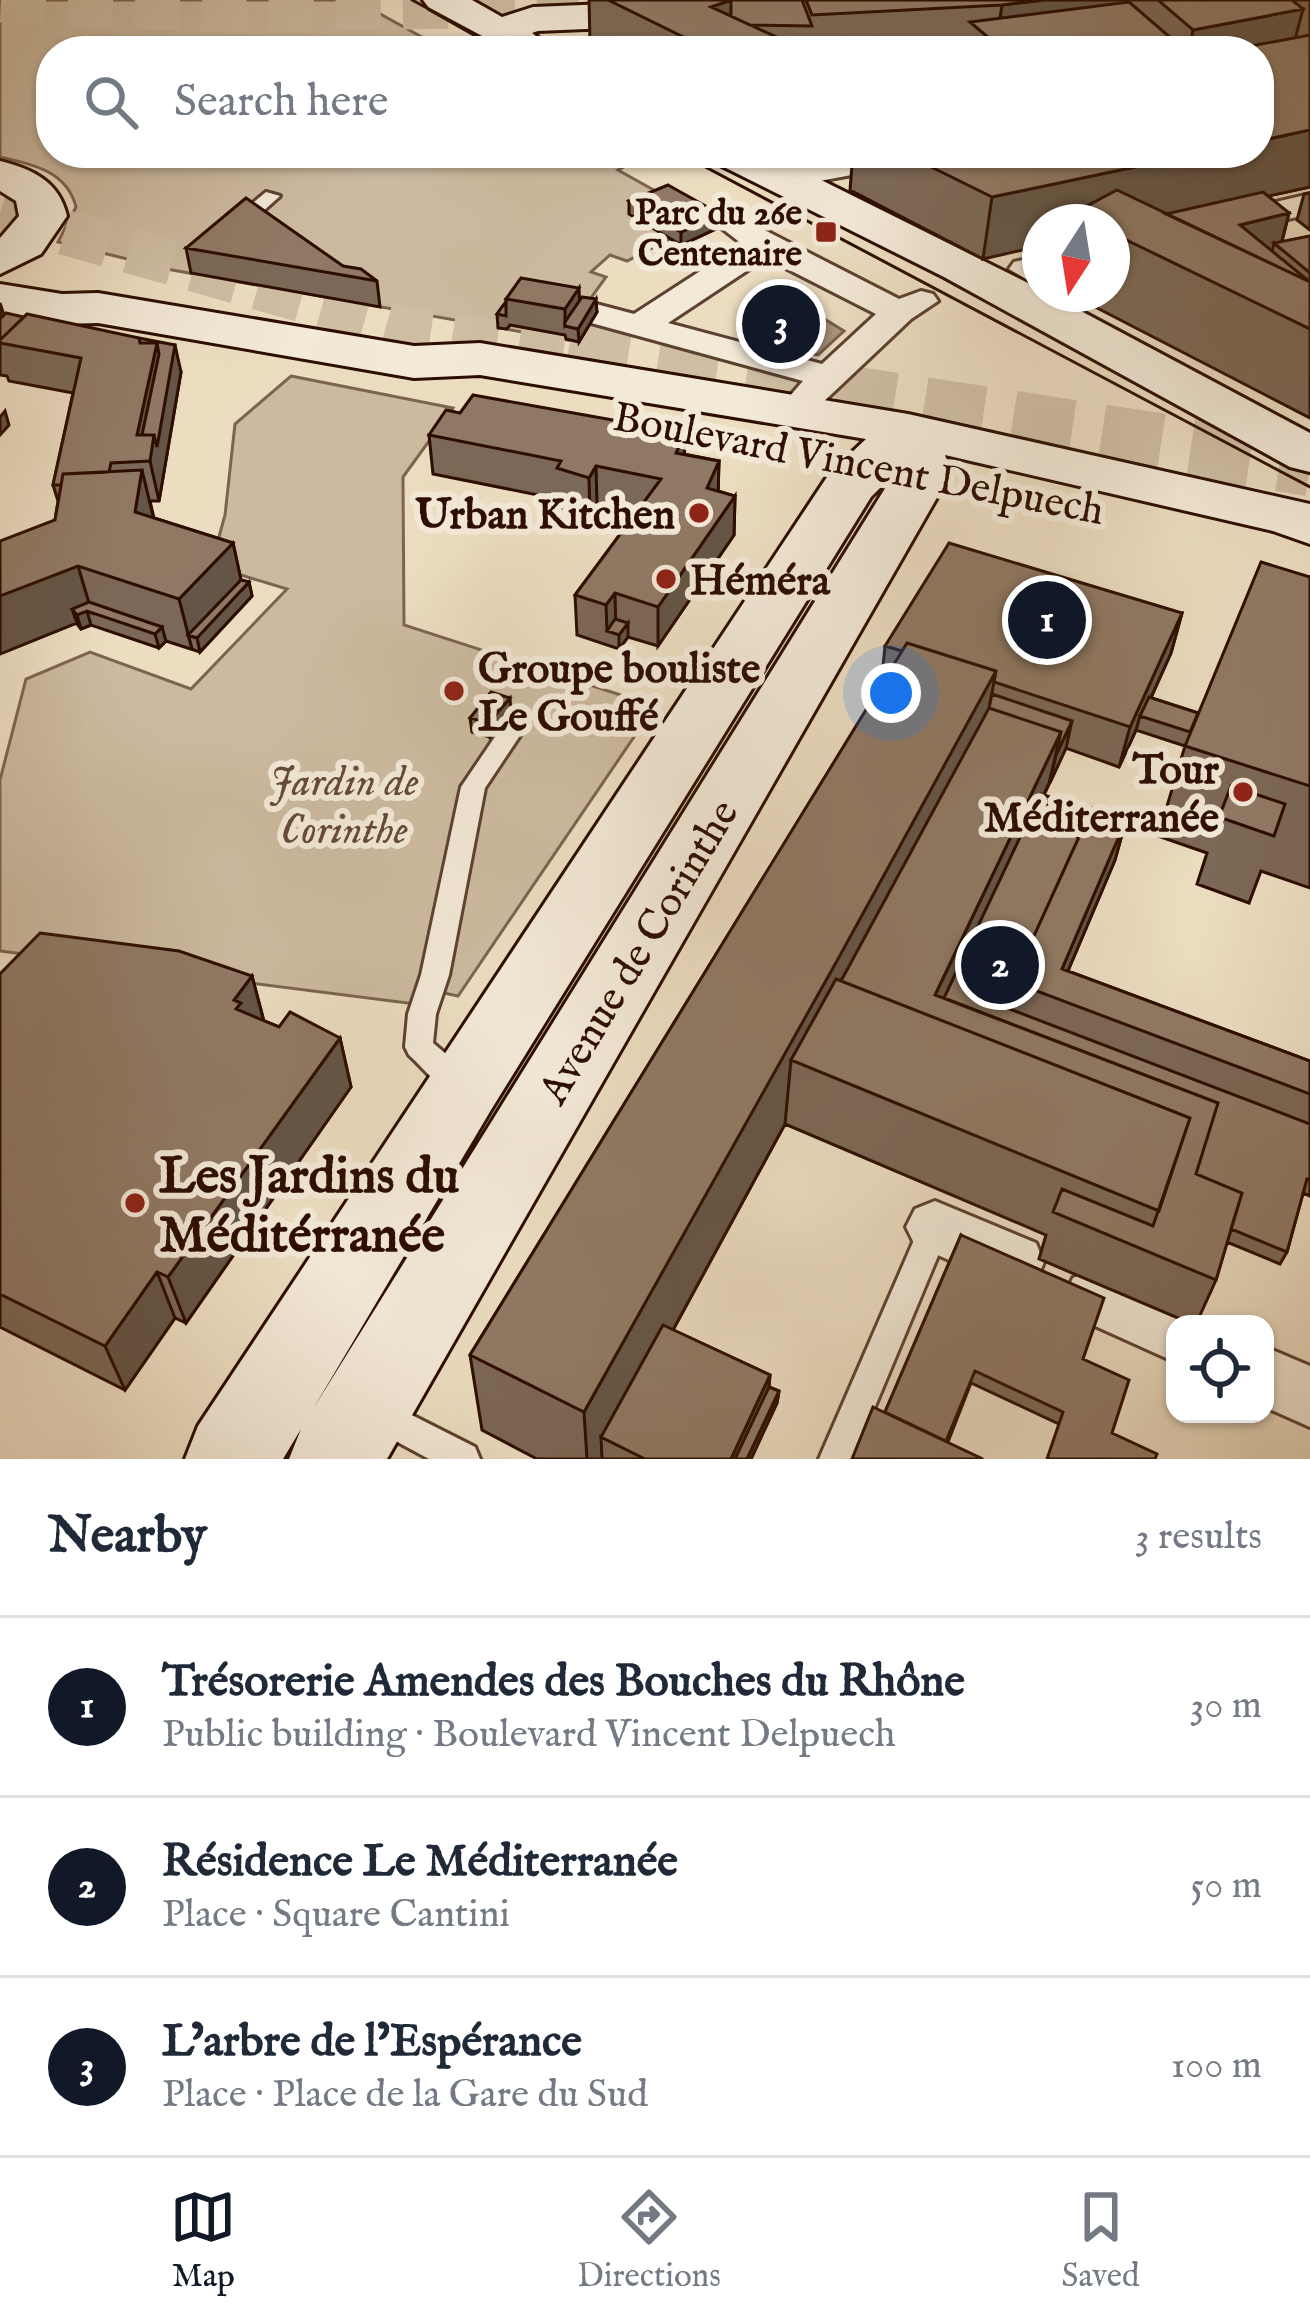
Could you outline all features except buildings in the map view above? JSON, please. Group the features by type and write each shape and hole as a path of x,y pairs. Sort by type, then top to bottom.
{"main road":[{"path":"579,4 713,6"},
{"path":"484,18 533,20 713,6"},
{"path":"761,168 962,267 1310,455"},
{"path":"0,175 34,191 42,202 38,230 12,252"},
{"name":"Boulevard Vincent Delpuech","path":"12,252 53,283 98,308"},
{"name":"Boulevard Vincent Delpuech","path":"0,298 62,309 98,308 414,362 459,386 899,456 1276,539 1310,539"},
{"path":"1078,470 1176,466 1215,446 1222,427 1211,409 1190,391"},
{"name":"Boulevard Vincent Delpuech","path":"899,456 1078,470 1291,517 1310,526"},
{"name":"Avenue de Corinthe","path":"231,1459 463,1086 899,456"},
{"name":"Avenue de Corinthe","path":"350,1433 899,456"},
{"path":"287,1367 350,1433"}],"street":[{"path":"782,179 841,168"},
{"path":"1130,246 1310,204"},
{"path":"596,314 642,324 816,388 913,305 764,244 731,223"},
{"path":"642,324 764,244"},
{"path":"935,1227 1029,1268"},
{"path":"1094,1297 1166,1330"},
{"path":"1274,1380 1310,1397"}],"lane":[{"path":"228,233 272,196"},
{"path":"463,1086 419,1048 422,1014 435,975 473,787 511,730"},
{"path":"836,1459 935,1227"},
{"path":"350,1433 463,1459"}],"green space":[{"path":"0,0 355,0 420,36 36,36 36,166 0,157"},
{"path":"40,168 622,168 618,170 720,227 681,245 670,239 627,261 610,255 591,272 606,277 583,309 597,312 579,342 172,270 58,242 76,207 56,177"},
{"name":"Jardin de Corinthe","path":"291,376 453,408 403,477 404,625 655,706 458,996 444,993 445,985 415,1004 0,951 0,780 26,679 90,652 191,689 287,589 211,566 225,515 235,424"}],"shaded area":[{"path":"805,307 844,331 818,355 761,346 762,323 781,312"}],"tunnel":[{"path":"1,0 217,10 579,4"},
{"path":"0,214 401,328 570,353"},
{"path":"570,353 588,356"},
{"path":"570,353 1310,466"}],"tram line":[{"path":"412,0 479,36"},
{"path":"707,168 1310,487"}],"place":[{"name":"Parc du 26e Centenaire","path":"826,232"},
{"name":"L’arbre de l’Espérance","path":"781,324"},
{"name":"Urban Kitchen","path":"699,513"},
{"name":"Héméra","path":"666,579"},
{"name":"Trésorerie Amendes des Bouches du Rhône","path":"1047,620"},
{"name":"Groupe bouliste Le Gouffé","path":"454,691"},
{"name":"Tour Méditerranée","path":"1243,792"},
{"name":"Résidence Le Méditerranée","path":"1000,965"},
{"name":"Les Jardins du Méditérranée","path":"135,1203"}]}
